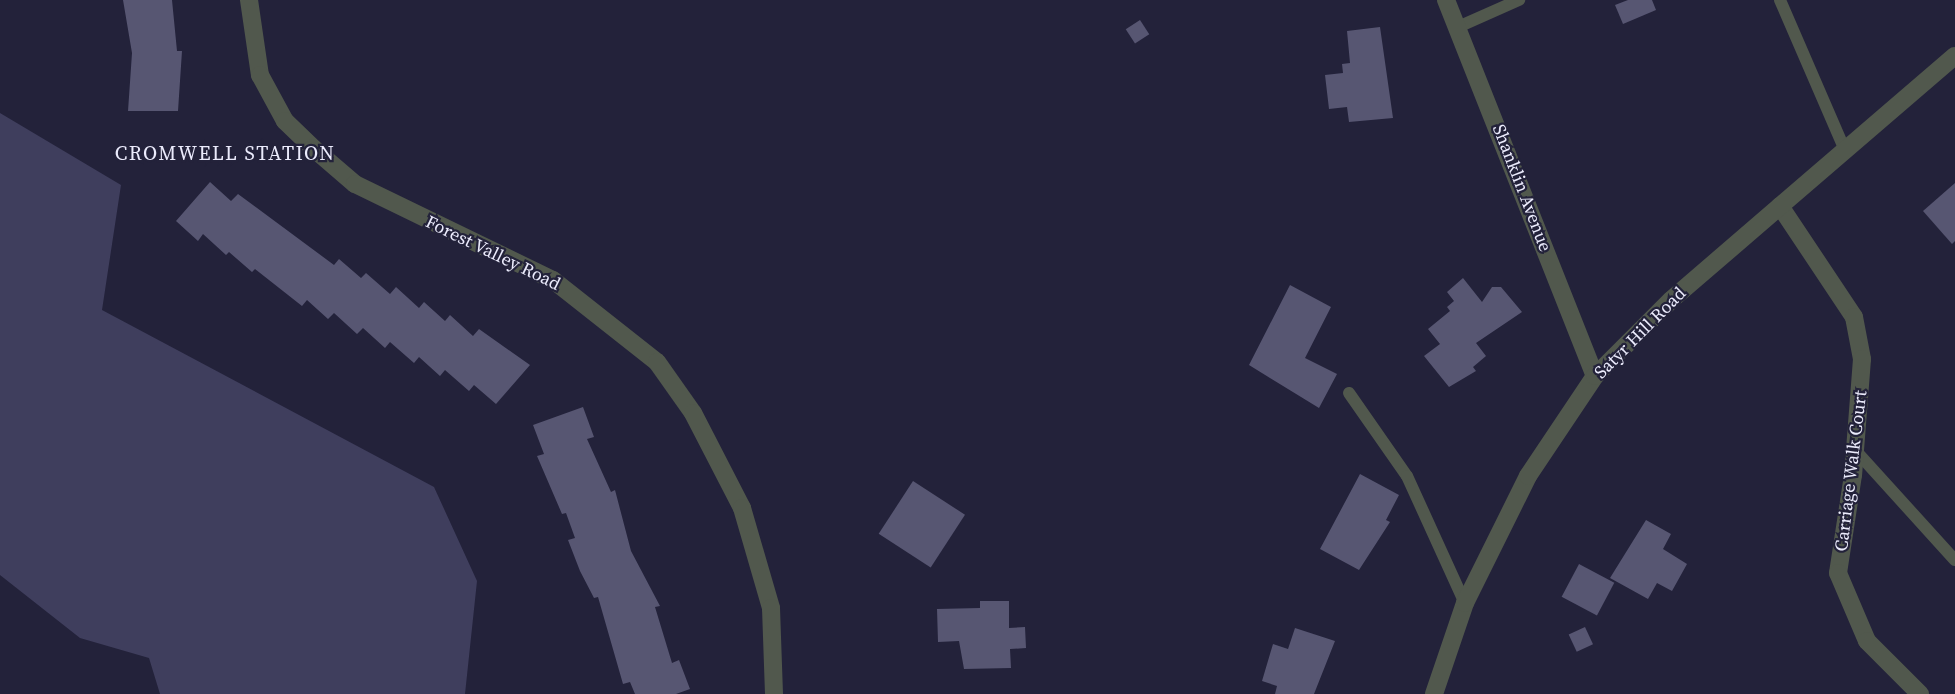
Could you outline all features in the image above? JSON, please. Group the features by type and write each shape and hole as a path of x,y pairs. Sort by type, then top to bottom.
{"street":[{"name":"Forest Valley Road","path":"249,0 260,75 285,122 313,148 355,184 554,280 657,362 693,413 742,508 771,608 774,694"},
{"name":"Shanklin Avenue","path":"1446,0 1595,376"},
{"name":"Satyr Hill Road","path":"1434,694 1465,603 1528,476 1595,376 1671,300 1955,56"},
{"name":"Carriage Walk Court","path":"1779,206 1854,317 1863,392 1838,573 1867,641 1920,694"}],"lane":[{"path":"1458,27 1519,0"},
{"path":"1780,0 1845,150"},
{"path":"1349,393 1407,476 1465,603"},
{"path":"1856,451 1955,560"}],"shaded area":[{"path":"0,113 121,185 102,310 434,487 477,581 465,694 160,694 149,658 80,638 0,575"}],"building":[{"path":"123,0 172,0 177,51 182,51 178,111 128,111 132,53"},
{"path":"1628,0 1652,0 1656,10 1623,24 1615,5"},
{"path":"1140,20 1149,34 1135,44 1126,29"},
{"path":"1380,27 1393,118 1349,122 1347,107 1329,109 1325,75 1343,73 1342,64 1350,63 1347,31"},
{"path":"210,182 231,201 238,194 334,265 339,259 361,278 366,273 390,294 396,287 419,308 424,302 445,321 450,315 473,336 479,329 530,365 496,404 474,385 469,391 445,370 440,376 419,357 414,363 390,342 385,348 363,328 357,334 334,313 328,319 307,300 302,306 255,269 252,272 229,252 226,255 203,234 198,241 176,221"},
{"path":"1955,183 1955,241 1952,244 1923,211"},
{"path":"1463,278 1482,302 1492,287 1501,287 1522,312 1476,343 1486,356 1473,367 1476,371 1449,387 1424,356 1440,344 1428,329 1450,311 1447,307 1454,301 1447,292"},
{"path":"1290,285 1331,307 1305,358 1337,374 1319,408 1249,365"},
{"path":"583,407 594,437 587,439 611,492 615,490 631,551 660,606 655,607 672,663 679,660 690,689 676,694 635,694 630,682 623,684 598,597 594,598 580,571 568,540 575,538 566,513 562,514 537,456 544,454 533,425"},
{"path":"1360,474 1399,495 1386,520 1390,522 1359,570 1320,549"},
{"path":"913,481 965,515 931,568 879,534"},
{"path":"1646,520 1671,534 1663,549 1687,564 1672,591 1657,583 1648,599 1610,578"},
{"path":"1579,564 1614,583 1597,615 1562,597"},
{"path":"980,601 1009,601 1009,628 1025,627 1026,648 1010,649 1011,668 964,669 959,641 938,642 937,609 980,608"},
{"path":"1585,627 1593,644 1577,652 1569,635"},
{"path":"1295,628 1335,641 1314,694 1275,694 1277,686 1262,681 1273,644 1288,649"}],"district":[{"name":"CROMWELL STATION","path":"225,153"}]}
